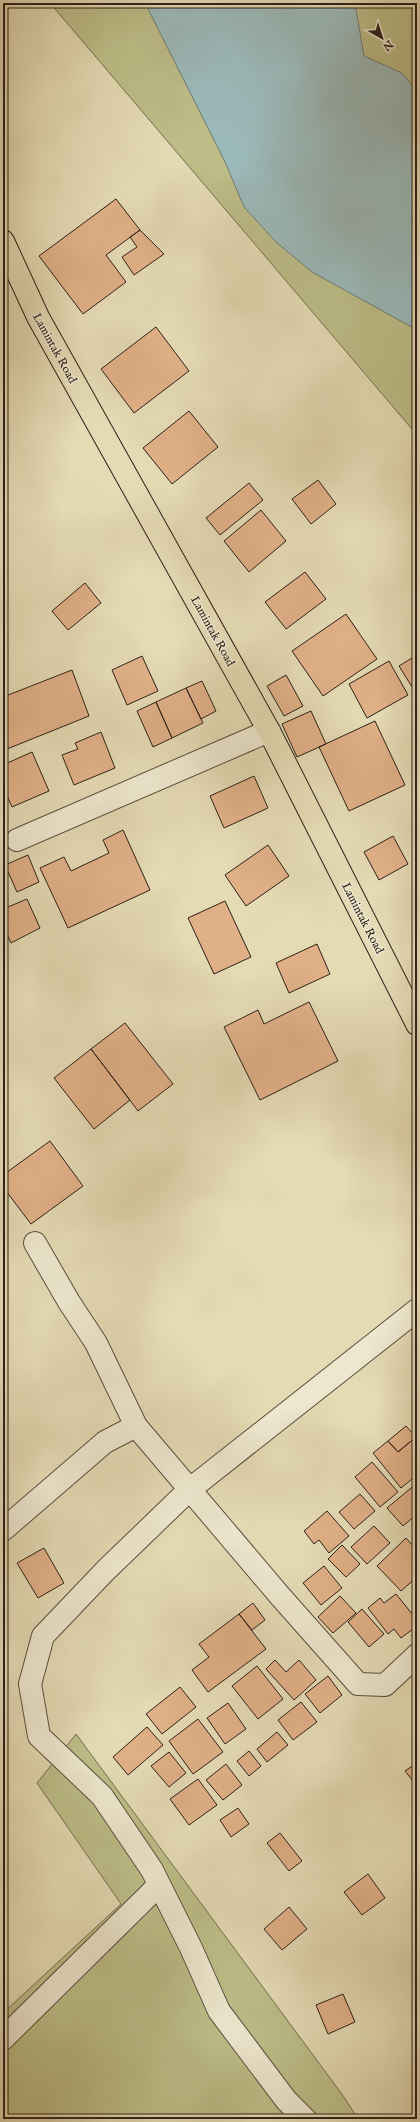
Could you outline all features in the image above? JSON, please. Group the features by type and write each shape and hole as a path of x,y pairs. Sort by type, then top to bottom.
{"main road":[{"name":"Lamintak Road","path":"3,241 38,317 269,731 417,1024"}],"street":[{"path":"17,840 269,731"},
{"path":"35,1243 69,1302 96,1343 136,1426 189,1490 358,1684 385,1684 417,1655"},
{"path":"305,2119 286,2100 219,2011 191,1948 152,1870 102,1796 39,1736 30,1684 43,1636 106,1570 189,1490 417,1310"},
{"path":"3,1530 105,1442 136,1426"},
{"path":"3,2039 159,1884"}],"green space":[{"path":"50,3 417,3 417,435"},
{"path":"76,1734 344,2097 358,2119 3,2119 3,2013 121,1904 37,1783"}],"water":[{"path":"145,3 355,3 364,56 402,73 417,91 417,330 312,272 276,242 244,207 225,162"}],"building":[{"path":"116,199 140,230 106,255 126,282 83,314 39,256"},
{"path":"140,230 164,254 134,275 122,257 137,247 130,237"},
{"path":"156,327 189,371 134,413 101,369"},
{"path":"189,411 218,447 172,484 143,448"},
{"path":"318,480 336,504 311,524 292,499"},
{"path":"249,483 263,500 220,535 206,518"},
{"path":"261,510 286,541 249,572 224,541"},
{"path":"305,572 326,599 286,629 265,602"},
{"path":"85,583 101,603 68,630 52,611"},
{"path":"346,614 377,659 323,696 292,651"},
{"path":"417,655 417,688 414,690 399,666"},
{"path":"142,656 158,691 127,705 112,670"},
{"path":"389,661 408,695 367,718 349,684"},
{"path":"72,670 89,716 7,749 3,740 3,697"},
{"path":"286,675 303,706 284,716 267,686"},
{"path":"202,681 216,711 201,719 186,688"},
{"path":"186,688 203,723 172,738 156,702"},
{"path":"156,702 172,738 153,747 137,711"},
{"path":"311,711 326,744 297,757 282,724"},
{"path":"375,721 405,785 349,811 319,747"},
{"path":"101,732 115,768 74,785 62,755 78,749 75,743"},
{"path":"32,752 49,791 12,807 3,787 3,765"},
{"path":"254,776 268,808 224,828 210,796"},
{"path":"123,830 150,890 68,928 40,868 64,857 71,871 109,853 103,840"},
{"path":"393,836 408,864 379,880 364,852"},
{"path":"268,845 289,876 246,906 225,875"},
{"path":"28,855 39,882 17,892 5,865"},
{"path":"27,899 40,928 11,943 3,926 3,909"},
{"path":"225,901 251,957 214,974 188,918"},
{"path":"317,944 330,974 289,993 276,963"},
{"path":"309,1002 338,1061 260,1100 224,1027 258,1010 264,1024"},
{"path":"125,1023 173,1084 138,1111 91,1049"},
{"path":"91,1049 130,1100 94,1129 54,1078"},
{"path":"50,1141 83,1186 31,1224 3,1187 3,1175"},
{"path":"406,1426 416,1437 398,1452 388,1441"},
{"path":"416,1437 417,1475 401,1488 373,1453 388,1441 398,1452"},
{"path":"372,1462 398,1492 380,1507 355,1477"},
{"path":"417,1483 417,1514 403,1526 387,1508"},
{"path":"360,1494 375,1511 354,1529 339,1512"},
{"path":"327,1511 349,1536 329,1553 319,1540 314,1544 304,1531"},
{"path":"374,1526 390,1543 367,1564 351,1547"},
{"path":"406,1538 417,1550 417,1577 401,1591 377,1566"},
{"path":"342,1545 360,1564 346,1577 328,1559"},
{"path":"44,1548 64,1583 38,1598 17,1563"},
{"path":"324,1566 342,1588 321,1605 303,1583"},
{"path":"396,1594 417,1620 417,1626 401,1638 394,1629 388,1634 368,1608 380,1598 384,1603"},
{"path":"340,1596 356,1613 333,1633 318,1617"},
{"path":"253,1603 265,1620 252,1630 239,1614"},
{"path":"362,1609 384,1634 369,1647 348,1622"},
{"path":"239,1614 266,1649 208,1692 192,1670 209,1657 199,1644"},
{"path":"275,1660 286,1672 299,1660 316,1680 294,1700 266,1669"},
{"path":"257,1666 283,1699 258,1719 232,1686"},
{"path":"328,1676 342,1695 320,1713 305,1694"},
{"path":"180,1687 196,1707 162,1734 146,1714"},
{"path":"301,1702 317,1722 293,1740 278,1720"},
{"path":"228,1703 246,1729 225,1744 207,1718"},
{"path":"198,1719 223,1752 193,1774 169,1741"},
{"path":"147,1727 163,1745 128,1775 113,1757"},
{"path":"277,1732 288,1745 267,1762 257,1749"},
{"path":"249,1751 261,1766 249,1776 237,1761"},
{"path":"169,1752 186,1773 169,1787 151,1766"},
{"path":"417,1763 417,1786 405,1771"},
{"path":"226,1764 242,1785 223,1800 206,1780"},
{"path":"198,1779 217,1805 189,1825 170,1799"},
{"path":"238,1808 249,1824 231,1837 220,1820"},
{"path":"280,1833 302,1861 289,1871 267,1843"},
{"path":"368,1874 385,1898 362,1915 344,1892"},
{"path":"289,1907 307,1929 282,1950 264,1929"},
{"path":"343,1994 355,2022 328,2034 316,2005"}]}
